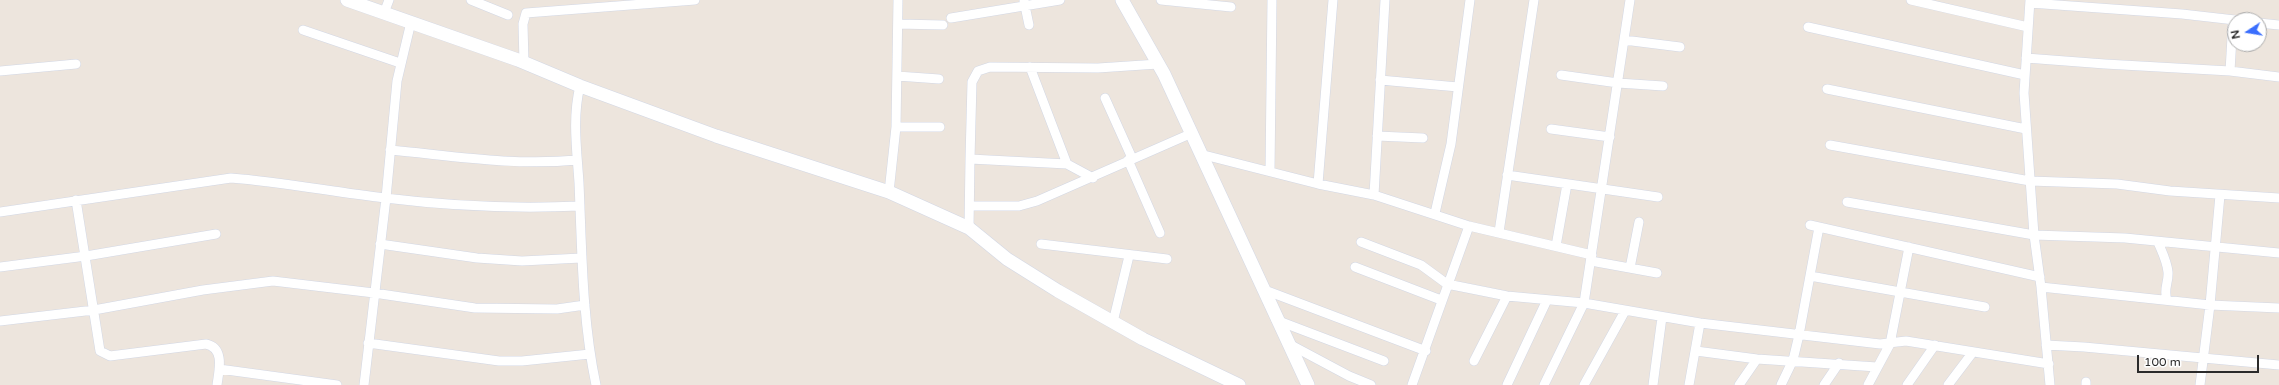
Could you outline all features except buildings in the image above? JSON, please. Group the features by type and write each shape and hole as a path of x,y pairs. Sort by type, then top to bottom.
{"street":[{"path":"384,13 389,0"},
{"path":"471,0 508,15"},
{"path":"524,63 524,24 526,13 695,0"},
{"path":"889,192 896,127 898,0"},
{"path":"951,18 1025,3 1060,0"},
{"path":"1122,0 1158,64 1287,344 1308,385"},
{"path":"1161,0 1231,7"},
{"path":"1270,172 1272,0"},
{"path":"1318,184 1333,0"},
{"path":"1374,195 1385,0"},
{"path":"1435,213 1451,144 1470,0"},
{"path":"1499,232 1534,0"},
{"path":"1544,385 1584,303 1630,0"},
{"path":"1910,0 2028,27"},
{"path":"2050,385 2040,277 2034,235 2024,93 2030,2 2182,14 2227,19"},
{"path":"354,3 524,63 580,86 716,136 889,192 969,228 1007,259 1113,322 1143,339 1234,384"},
{"path":"1025,3 1029,25"},
{"path":"364,385 400,63 411,22"},
{"path":"898,24 943,25"},
{"path":"2267,24 2279,25"},
{"path":"1808,27 2025,75"},
{"path":"303,30 400,63"},
{"path":"1624,40 1680,47"},
{"path":"2230,71 2231,52"},
{"path":"2026,58 2230,71 2279,77"},
{"path":"0,71 76,64"},
{"path":"969,228 972,82 982,69 990,67 1098,68 1158,64"},
{"path":"1030,67 1067,164"},
{"path":"1561,75 1618,83 1663,86"},
{"path":"897,76 939,79"},
{"path":"1380,80 1458,87"},
{"path":"580,86 576,111 581,258 590,354 596,385"},
{"path":"1827,90 2026,129"},
{"path":"1105,98 1160,234"},
{"path":"896,127 940,127"},
{"path":"1551,129 1610,137"},
{"path":"970,206 1019,206 1093,178 1130,159 1190,134"},
{"path":"1377,136 1423,138"},
{"path":"1830,145 2030,181 2117,184 2220,196 2279,198"},
{"path":"390,150 489,162 552,162 577,160"},
{"path":"1200,154 1318,184 1374,195 1435,213 1469,226 1556,246 1591,258 1657,273"},
{"path":"970,159 1067,164 1093,178"},
{"path":"1507,175 1602,190 1658,196"},
{"path":"0,212 231,178 386,198 455,205 524,208 580,206"},
{"path":"1556,246 1567,184"},
{"path":"2200,385 2210,304 2220,196"},
{"path":"76,200 100,351 104,355 122,356 206,344 212,346 217,351 219,369 217,385"},
{"path":"1847,202 2034,235 2158,242 2279,253"},
{"path":"1630,268 1639,222"},
{"path":"1810,225 2040,277"},
{"path":"1412,385 1426,351 1441,300 1469,226"},
{"path":"1781,385 1793,360 1819,227"},
{"path":"0,267 86,256 216,234"},
{"path":"1361,242 1421,265 1447,284 1507,296 1584,303 1700,323 1799,335 1880,344 1906,341 2049,364"},
{"path":"2158,242 2166,259 2168,273 2165,293 2167,300"},
{"path":"380,244 477,258 522,261 581,258"},
{"path":"1041,244 1129,256 1167,259"},
{"path":"1868,385 1890,344 1909,247"},
{"path":"1113,322 1129,256"},
{"path":"1355,267 1441,300"},
{"path":"1810,276 1985,307"},
{"path":"0,321 94,310 204,290 273,281 374,293 475,308 557,309 585,305"},
{"path":"2041,287 2210,304 2279,308"},
{"path":"1262,289 1426,351"},
{"path":"1474,361 1507,296"},
{"path":"1507,385 1546,300"},
{"path":"1584,385 1626,310"},
{"path":"1653,385 1662,317"},
{"path":"1276,320 1384,361"},
{"path":"1689,385 1700,323"},
{"path":"368,343 500,361 522,361 590,354"},
{"path":"1287,344 1349,376 1371,385"},
{"path":"1907,385 1935,345"},
{"path":"2046,345 2084,347 2279,365"},
{"path":"1696,351 1757,359 1838,363 1877,367"},
{"path":"1948,385 1973,352"},
{"path":"1739,385 1757,359"},
{"path":"1824,385 1838,363"},
{"path":"219,369 337,385"}]}
